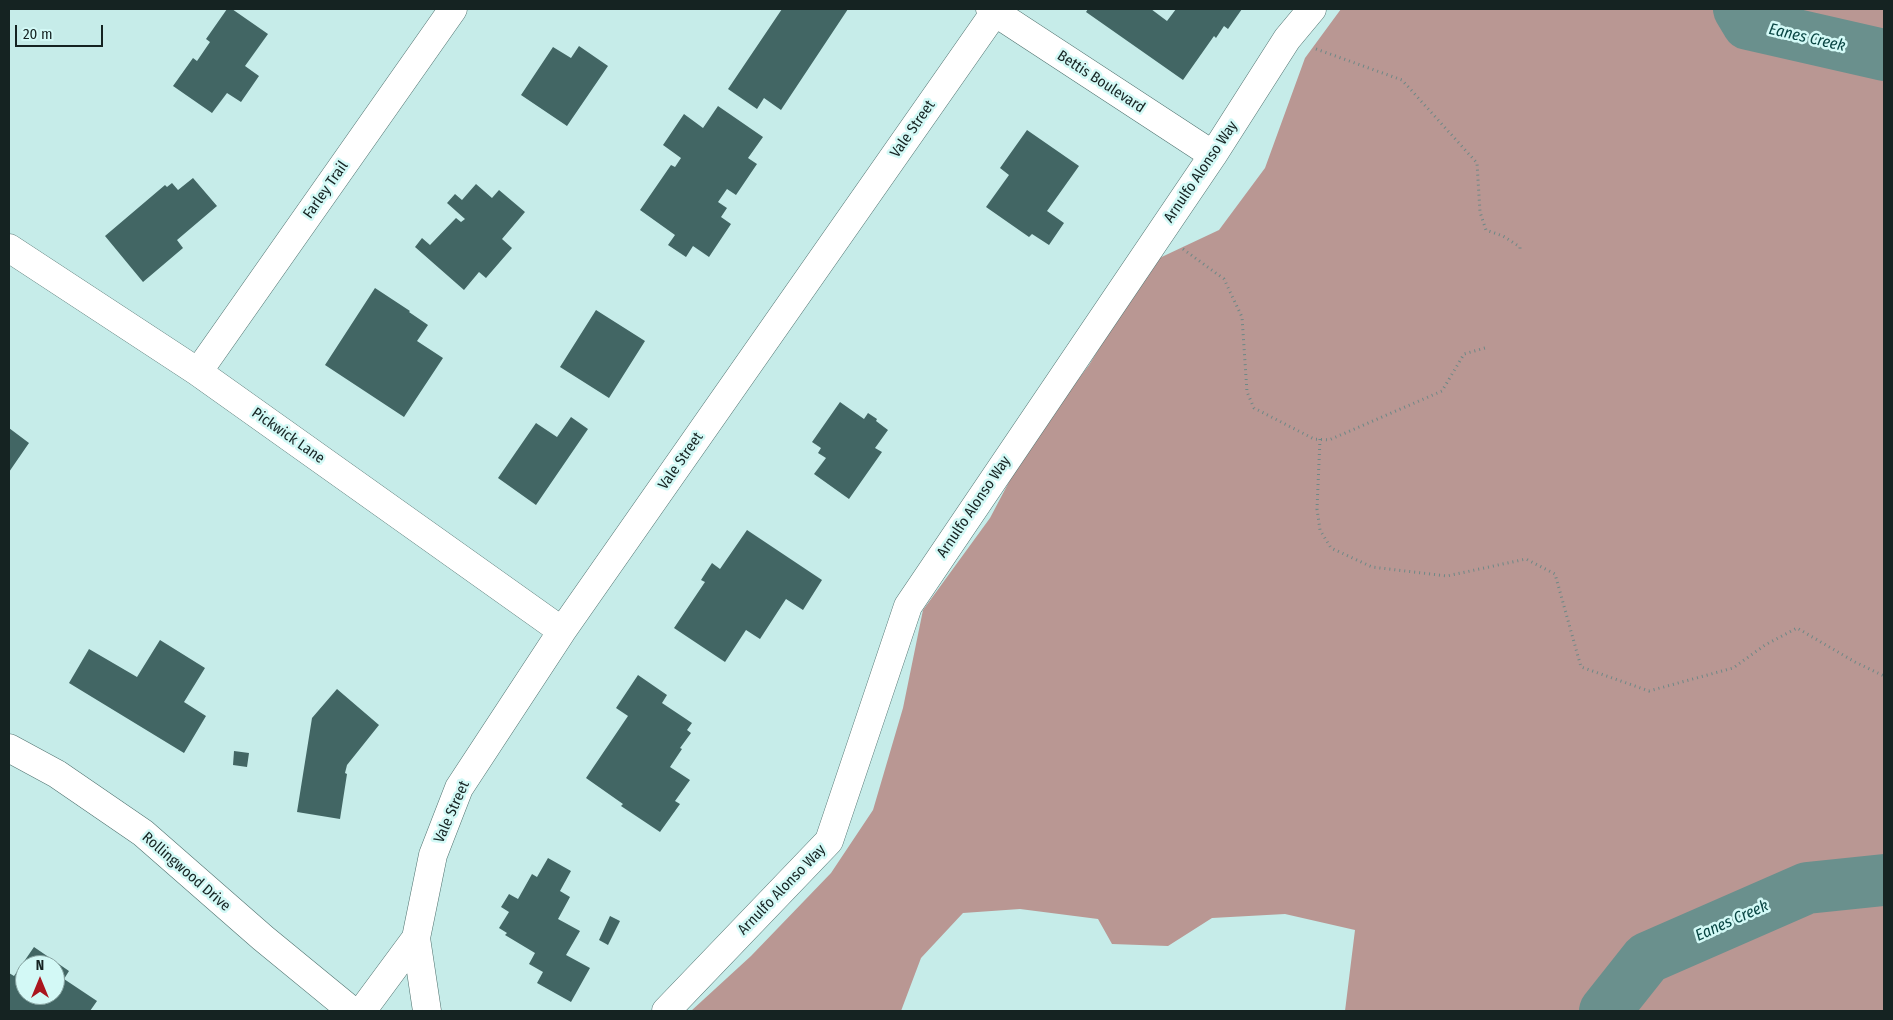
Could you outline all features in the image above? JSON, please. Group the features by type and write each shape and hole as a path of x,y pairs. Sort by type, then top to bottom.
{"street":[{"name":"Farley Trail","path":"198,372 453,9"},
{"name":"Arnulfo Alonso Way","path":"666,1011 829,841 908,606 1213,155 1287,38 1312,9"},
{"name":"Bettis Boulevard","path":"994,10 1213,155"},
{"name":"Vale Street","path":"428,1011 416,938 433,855 459,788 562,630 994,10"},
{"name":"Pickwick Lane","path":"9,248 198,372 562,630"},
{"name":"Rollingwood Drive","path":"9,748 57,774 143,833 263,938 352,1011"},
{"name":"Vale Street","path":"362,1011 416,938"}],"path":[{"path":"1287,38 1402,80 1477,163 1480,212 1486,230 1503,236 1520,247 1520,251"},
{"path":"1160,232 1224,279 1242,317 1247,392 1254,408 1314,439 1329,440 1442,391 1464,354 1484,348"},
{"path":"1320,439 1317,509 1320,530 1331,548 1372,567 1447,576 1526,558 1555,574 1581,667 1649,691 1733,668 1764,645 1797,628 1855,662 1884,676"}],"shaded area":[{"path":"1341,9 1884,9 1884,1011 1345,1011 1355,930 1285,914 1212,918 1168,946 1112,944 1098,919 1020,909 963,913 921,958 901,1011 691,1011 751,956 831,873 873,810 903,708 923,610 990,518 1029,444 1089,365 1151,262 1219,230 1265,168 1305,58"}],"building":[{"path":"227,9 232,9 268,34 245,66 259,76 241,102 227,93 212,113 173,86 193,58 197,61 210,42 206,39"},
{"path":"782,9 848,9 781,110 764,98 757,109 728,89"},
{"path":"1088,9 1151,9 1167,21 1176,9 1242,9 1228,29 1224,26 1216,38 1214,36 1183,80 1086,12"},
{"path":"579,46 608,66 567,126 521,95 553,47 571,58"},
{"path":"718,106 763,137 748,158 757,164 736,195 727,189 718,202 727,208 721,217 731,224 709,257 693,246 686,257 668,245 675,235 640,210 671,165 675,167 681,158 663,145 684,114 703,128"},
{"path":"1027,130 1079,166 1047,211 1064,223 1049,245 1032,234 1029,237 986,207 1009,175 1000,168"},
{"path":"193,178 217,206 177,240 183,248 143,282 105,236 165,185 167,187 172,183 178,190"},
{"path":"476,184 492,198 499,190 525,212 502,239 512,248 486,278 479,272 464,290 415,247 422,238 430,245 456,218 461,222 465,219 447,203 455,194 462,200"},
{"path":"375,288 428,325 417,341 443,358 404,417 325,365"},
{"path":"596,310 645,341 609,398 560,367"},
{"path":"840,402 864,419 868,413 888,430 875,448 882,452 849,499 814,474 826,458 818,453 821,448 812,442"},
{"path":"571,417 588,429 536,505 498,478 536,423 557,437"},
{"path":"9,428 29,443 9,472"},
{"path":"747,530 822,580 803,610 786,599 760,639 746,630 725,662 674,628 705,582 701,580 712,563 720,569"},
{"path":"160,640 205,668 184,702 206,716 184,753 69,683 89,649 137,677"},
{"path":"638,675 667,695 662,703 692,723 687,730 691,733 670,767 690,780 675,801 680,804 660,832 621,806 623,804 586,778 628,716 616,708"},
{"path":"337,689 379,725 347,765 340,819 297,812 312,718"},
{"path":"234,751 249,753 247,767 233,765"},
{"path":"548,858 571,871 560,891 570,897 558,919 580,931 566,955 590,968 571,1002 537,983 543,972 529,964 535,953 505,935 507,933 499,928 509,912 501,907 509,894 518,899 532,874 537,877"},
{"path":"610,916 620,921 608,945 599,940"},
{"path":"34,947 46,955 28,955"},
{"path":"65,968 69,971 65,977"},
{"path":"9,973 14,976 15,975 15,1005 65,1005 65,980 97,1001 90,1011 9,1011"}],"waterway":[{"name":"Eanes Creek","path":"1739,9 1748,24 1884,55"},
{"name":"Eanes Creek","path":"1605,1011 1647,958 1807,888 1884,880"}]}
